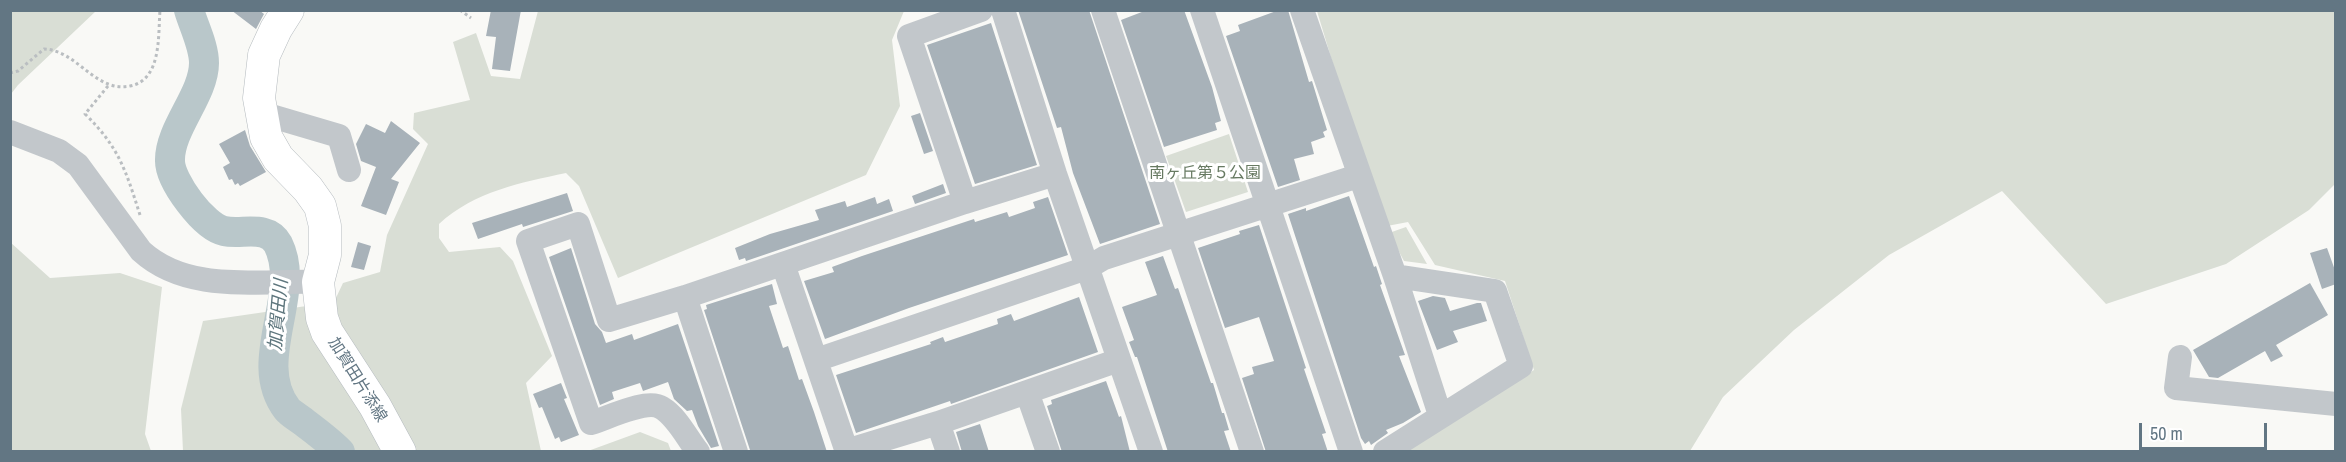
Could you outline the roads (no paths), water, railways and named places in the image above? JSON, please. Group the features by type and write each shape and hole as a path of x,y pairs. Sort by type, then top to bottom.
{"main road":[{"name":"加賀田片添線","path":"288,10 276,28 264,55 259,98 266,137 278,158 308,189 320,206 325,226 325,255 312,282 322,318 327,332 401,451"}],"street":[{"path":"965,202 909,36 981,10"},
{"path":"1003,10 1055,174 1150,452"},
{"path":"1103,10 1252,452"},
{"path":"1302,10 1358,176 1395,276 1440,415"},
{"path":"1207,12 1267,205 1351,452"},
{"path":"261,113 339,136 349,170"},
{"path":"10,132 59,151 78,165 141,250 154,262 186,277 228,281 312,282"},
{"path":"698,452 662,407 648,404 591,423 528,241 578,224 609,320 1055,174"},
{"path":"816,360 1087,268 1104,258 1358,176"},
{"path":"783,264 847,451 938,423 1119,360"},
{"path":"1385,452 1440,415 1521,366 1495,291 1395,276"},
{"path":"685,297 736,452"},
{"path":"2180,357 2176,388 2336,404"},
{"path":"1027,392 1047,452"},
{"path":"938,423 948,452"}],"waterway":[{"name":"加賀田川","path":"189,10 201,43 204,63 199,87 171,149 172,170 190,202 216,228 231,232 261,232 273,238 278,244 284,263 285,284 274,349 277,390 289,411 340,452"}],"park label":[{"name":"南ヶ丘第５公園","path":"1205,174"}]}
